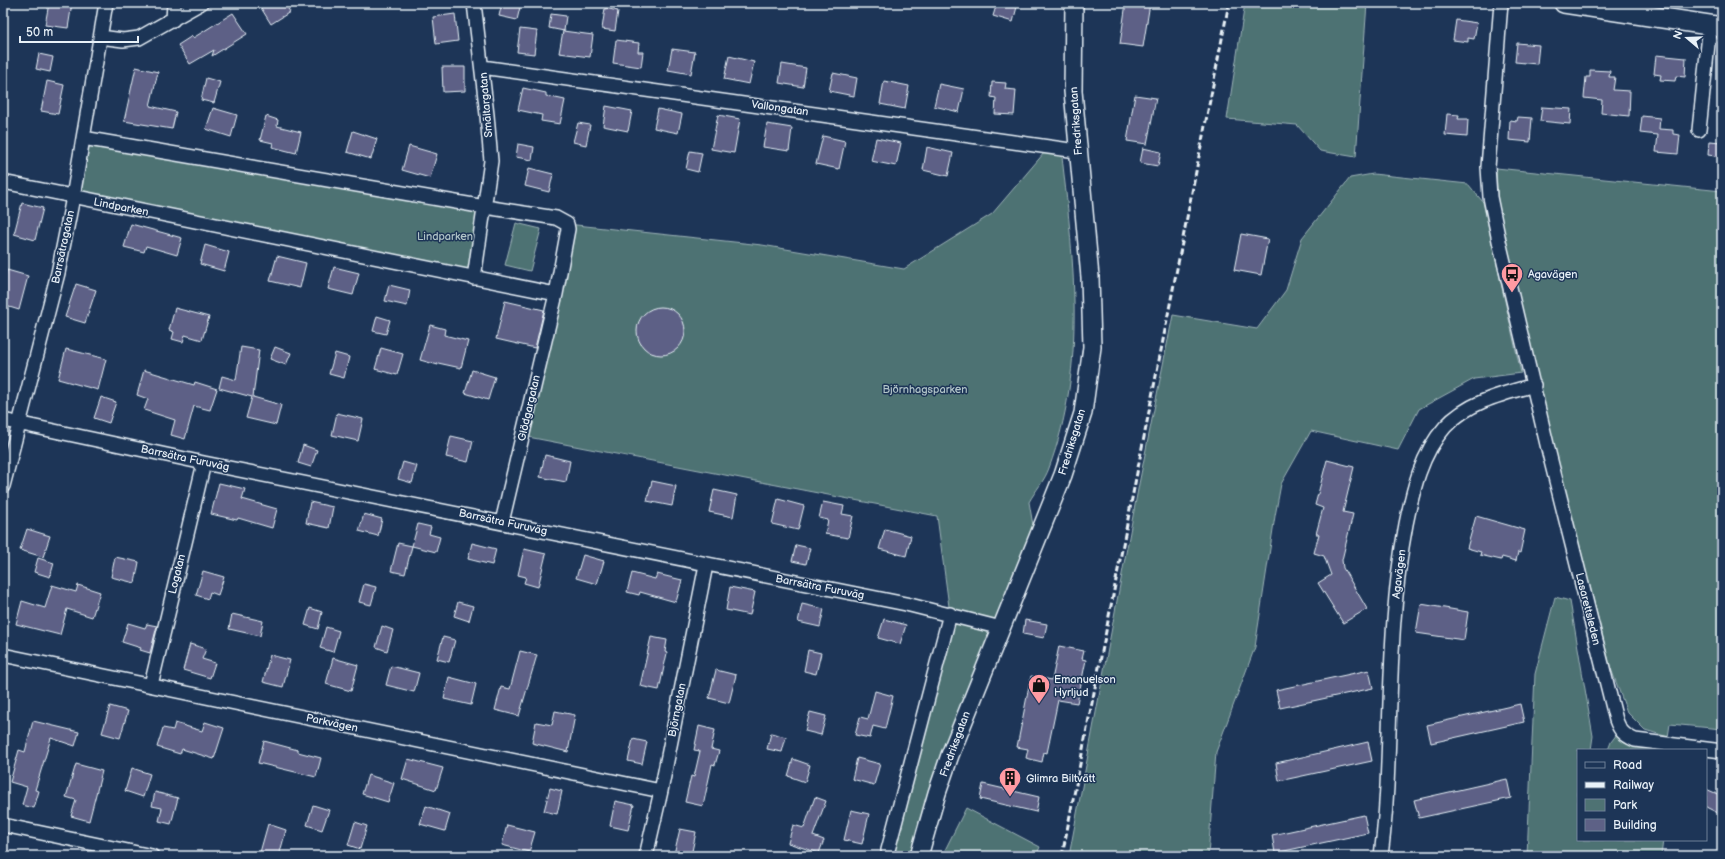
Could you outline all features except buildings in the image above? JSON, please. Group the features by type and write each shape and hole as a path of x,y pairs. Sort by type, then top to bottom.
{"main road":[{"path":"1564,3 1716,26"}],"street":[{"name":"Barrsätragatan","path":"3,486 58,273 73,197 106,3"},
{"path":"173,20 174,3"},
{"path":"100,37 132,40 139,38 201,3"},
{"name":"Smältargatan","path":"474,3 491,161 485,208"},
{"name":"Fredriksgatan","path":"919,856 937,793 950,755 1063,475 1083,413 1092,347 1090,277 1073,91 1074,3"},
{"path":"1501,3 1488,167 1489,185 1499,241 1534,385"},
{"path":"1699,130 1716,26"},
{"name":"Vallongatan","path":"482,67 1078,151"},
{"path":"83,138 485,208 556,218 567,224 568,229 556,294"},
{"name":"Lindparken","path":"3,182 556,294"},
{"path":"474,278 485,208"},
{"name":"Glödgargatan","path":"502,522 556,294"},
{"name":"Lasarettsleden","path":"1534,385 1604,675 1620,730 1625,736 1635,740 1706,749"},
{"name":"Agavägen","path":"1381,856 1387,791 1391,653 1395,598 1403,539 1418,476 1429,449 1439,434 1455,418 1468,408 1480,402 1534,385"},
{"name":"Barrsätra Furuväg","path":"3,420 204,463 502,522 950,614 1001,628"},
{"name":"Logatan","path":"151,685 204,463"},
{"name":"Björngatan","path":"646,856 661,791 706,565"},
{"path":"888,850 950,614"},
{"name":"Parkvägen","path":"3,655 661,791"},
{"name":"Lasarettsleden","path":"1707,749 1722,751"},
{"path":"3,824 152,856"}],"green space":[{"path":"1245,3 1367,3 1356,157 1320,151 1297,125 1227,119"},
{"name":"Lindparken","path":"83,138 485,207 474,278 73,197"},
{"name":"Björnhagsparken","path":"1050,146 1061,148 1073,269 1073,349 1069,389 1061,429 1049,468 1029,502 1036,543 919,856 887,856 950,614 937,516 523,436 567,224 762,245 904,269 992,214"},
{"path":"1496,168 1722,191 1722,729 1670,724 1668,737 1645,730 1627,712 1610,666 1511,276 1498,206"},
{"path":"1373,174 1468,184 1483,202 1521,373 1474,379 1419,409 1398,450 1311,431 1281,484 1255,647 1216,752 1208,856 1069,856 1139,484 1173,315 1257,329 1286,290 1302,238 1350,178"},
{"path":"516,223 541,229 530,271 505,265"},
{"path":"1555,597 1570,601 1593,736 1591,749 1577,749 1577,841 1663,841 1661,856 1527,856 1535,674"},
{"path":"1620,730 1677,749 1608,749 1611,742"},
{"path":"966,808 1040,847 1036,856 942,856"}],"railway":[{"path":"1062,856 1229,3"}],"place":[{"name":"Agavägen","path":"1512,294"},
{"name":"Emanuelson Hyrljud","path":"1039,704"},
{"name":"Glimra Biltvätt","path":"1010,798"}]}
